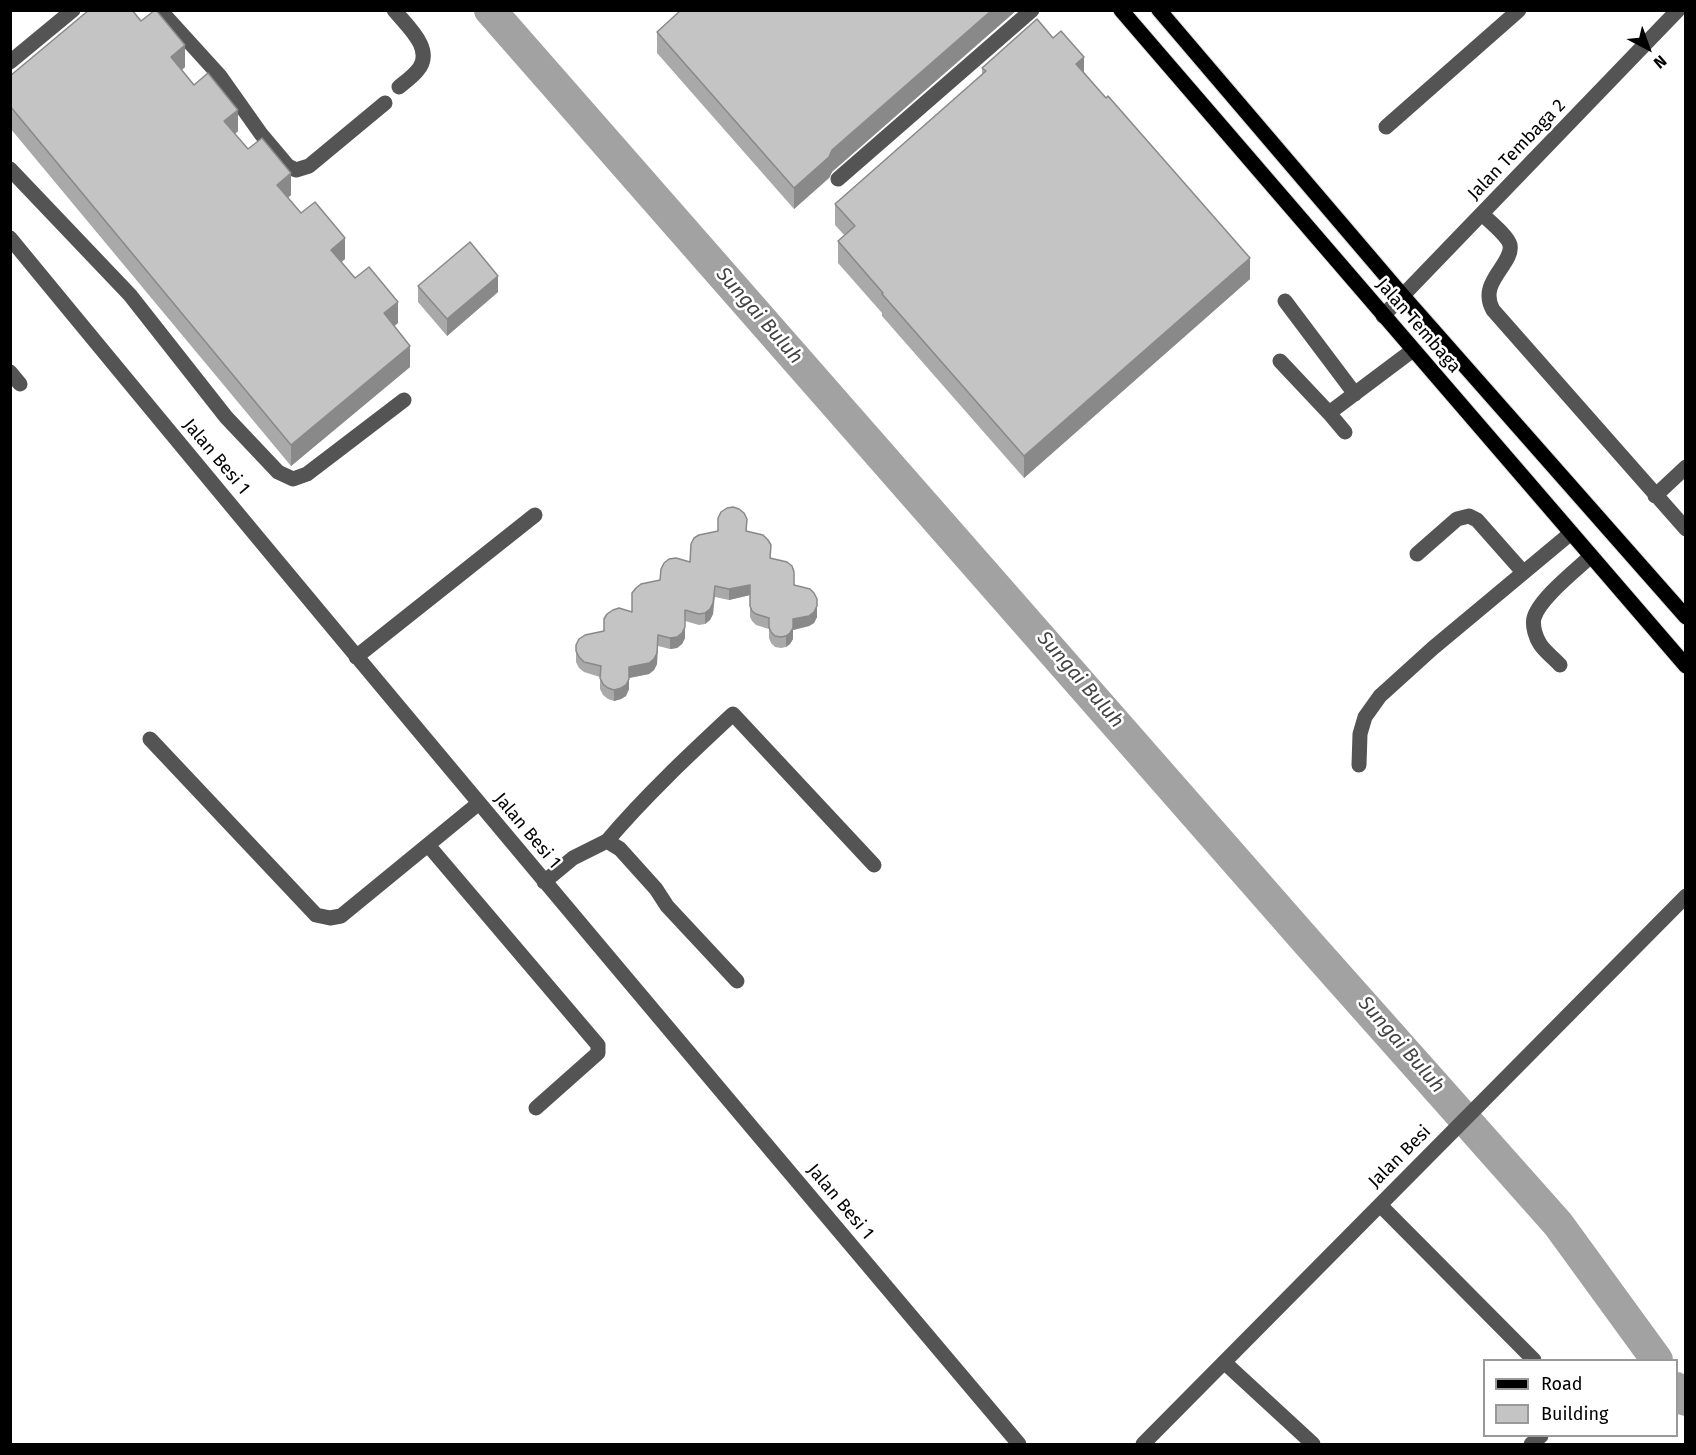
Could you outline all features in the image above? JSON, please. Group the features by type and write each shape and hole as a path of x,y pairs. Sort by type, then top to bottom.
{"main road":[{"name":"Jalan Tembaga","path":"1121,10 1686,666"},
{"name":"Jalan Tembaga","path":"1159,10 1403,296 1686,617"}],"street":[{"path":"10,62 73,10"},
{"path":"160,10 220,76 288,166 296,170 309,166 385,103"},
{"path":"394,10 420,41 424,54 419,69 399,87"},
{"path":"838,179 1032,10"},
{"path":"1386,127 1519,10"},
{"name":"Jalan Tembaga 2","path":"1383,316 1678,10"},
{"path":"10,169 130,296 226,417 278,472 293,479 307,474 404,399"},
{"path":"1482,214 1503,235 1510,246 1509,253 1488,293 1493,310 1686,529"},
{"name":"Jalan Besi 1","path":"10,238 544,882 1019,1444"},
{"path":"1285,301 1355,394"},
{"path":"1329,413 1413,350"},
{"path":"1280,361 1345,432"},
{"path":"1655,496 1686,466"},
{"path":"356,657 535,515"},
{"path":"1417,554 1457,519 1469,516 1477,520 1522,573"},
{"path":"1359,765 1360,734 1365,717 1380,696 1433,648 1571,533"},
{"path":"1560,665 1540,644 1534,631 1534,618 1543,603 1561,583 1591,556"},
{"path":"544,882 573,858 607,841 670,772 733,714 874,865"},
{"path":"150,739 316,915 330,918 341,916 479,803"},
{"path":"607,841 620,849 656,889 667,906 737,981"},
{"path":"428,845 598,1045 598,1053 536,1108"},
{"name":"Jalan Besi","path":"1143,1444 1686,896"},
{"path":"1380,1205 1533,1359"},
{"path":"1224,1362 1313,1444"}],"building":[{"path":"89,10 132,10 141,21 156,10 185,45 171,57 194,85 208,73 238,110 224,121 248,149 262,138 291,173 277,185 301,213 315,202 345,238 331,250 355,278 369,267 398,302 384,313 410,346 291,445 10,106 10,76"},
{"path":"681,10 992,10 832,150 829,157 794,188 657,32"},
{"path":"1037,19 1053,38 1061,31 1084,57 1076,64 1106,98 1108,96 1250,258 1024,456 838,241 855,226 835,204 986,71 982,68"},
{"path":"470,242 498,276 447,319 418,286"},
{"path":"733,507 744,513 747,519 746,531 763,535 768,540 771,545 770,558 787,562 792,566 794,585 810,589 814,593 817,606 814,612 809,616 793,619 793,628 786,636 775,636 769,627 769,618 752,611 750,585 729,589 715,586 710,609 699,614 685,610 685,627 682,633 670,638 658,635 657,653 654,659 649,663 629,667 629,679 626,685 614,690 608,688 600,678 601,666 584,662 579,657 576,645 579,639 585,635 604,631 604,619 613,610 619,608 632,612 632,593 636,588 641,584 660,580 661,569 669,559 676,558 690,562 691,544 694,538 718,531 718,518 721,512"}],"waterway":[{"name":"Sungai Buluh","path":"490,10 1309,944 1558,1224 1656,1359"},
{"name":"Sungai Buluh","path":"1678,1390 1686,1400"}]}
